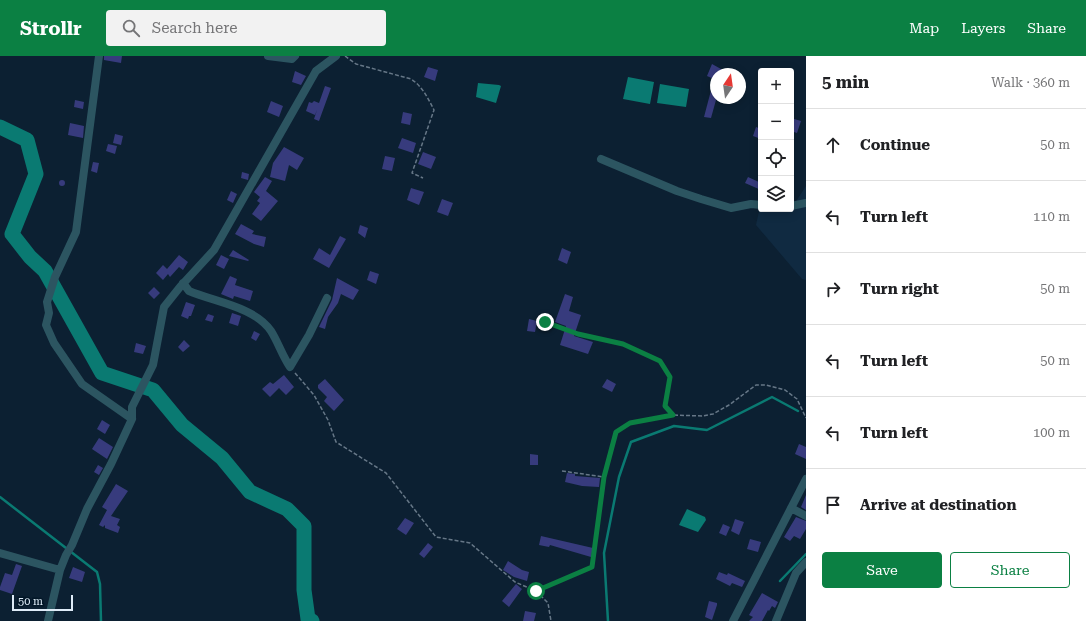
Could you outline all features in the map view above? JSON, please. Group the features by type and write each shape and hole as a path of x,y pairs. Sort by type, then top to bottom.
{"street":[{"path":"99,56 76,232 55,277 47,302 49,313 46,325 54,343 82,384 132,419"},
{"path":"268,56 292,59 295,56"},
{"path":"48,621 60,570 66,555 132,419 132,408 153,365 164,307 214,250 316,71 336,56"},
{"path":"601,158 677,191 731,208 750,204 758,205"},
{"path":"794,205 806,203"},
{"path":"183,284 189,291 251,312 271,331 290,367"},
{"path":"290,367 309,335 327,298"},
{"path":"733,621 806,479"},
{"path":"791,508 806,516"},
{"path":"0,553 60,570"},
{"path":"776,621 796,573 806,562"}],"path":[{"path":"345,56 356,64 410,79 418,84 430,102 434,110 412,172 423,178"},
{"path":"545,322 578,334 623,344 660,361 670,377 665,406 673,415"},
{"path":"290,367 314,395 328,420 336,442 386,473 436,537 470,543 515,582 536,591 548,603 551,621"},
{"path":"536,591 592,567 604,477 616,432 630,423 673,415 702,416 713,414 729,405 756,385 766,385 784,390 798,399 806,418"},
{"path":"562,471 604,477"}],"shaded area":[{"path":"628,77 654,82 650,104 623,99"},
{"path":"478,83 501,86 496,103 476,97"},
{"path":"660,84 689,89 686,107 657,103"},
{"path":"806,186 806,280 802,279 756,225 759,212 794,212 794,204"},
{"path":"687,509 705,517 706,520 698,532 679,525"}],"building":[{"path":"104,56 122,56 121,63 104,60"},
{"path":"712,64 719,68 710,68"},
{"path":"428,67 438,70 435,81 424,77"},
{"path":"710,69 710,77 707,76"},
{"path":"295,71 306,76 301,85 292,82"},
{"path":"325,86 331,88 319,121 314,119 317,110 315,115 306,111 309,102 312,103 314,101 319,103"},
{"path":"710,94 710,104 715,104 711,118 704,117"},
{"path":"75,100 84,102 83,109 74,107"},
{"path":"271,101 283,106 279,117 267,112"},
{"path":"403,112 412,114 410,125 401,123"},
{"path":"794,119 801,121 797,133 794,132"},
{"path":"70,123 84,126 83,138 68,135"},
{"path":"756,127 758,128 758,138 753,136"},
{"path":"115,134 123,136 121,145 113,143"},
{"path":"402,138 416,143 413,153 398,148"},
{"path":"108,144 117,146 115,154 106,151"},
{"path":"284,147 304,158 297,170 289,165 285,181 270,177 273,163"},
{"path":"423,152 436,157 431,169 418,164"},
{"path":"385,156 395,158 392,171 382,169"},
{"path":"93,162 99,163 97,173 91,171"},
{"path":"242,172 249,174 248,180 241,178"},
{"path":"265,177 272,181 266,191 278,201 261,221 252,214 260,203 257,201 260,197 254,192"},
{"path":"748,177 758,182 758,189 745,183"},
{"path":"62,180 65,183 62,186 59,183"},
{"path":"411,188 424,192 419,205 407,200"},
{"path":"231,191 237,194 233,203 227,200"},
{"path":"442,199 453,203 448,216 437,212"},
{"path":"241,224 254,231 252,234 266,237 264,247 254,244 235,234"},
{"path":"360,225 368,228 365,238 358,233"},
{"path":"340,236 346,239 329,268 313,259 319,248 330,255"},
{"path":"562,248 571,252 567,264 558,260"},
{"path":"233,250 249,260 229,256"},
{"path":"179,255 188,262 183,270 179,267 170,277 168,274 163,280 156,273 163,265 167,269"},
{"path":"221,255 229,259 224,269 216,265"},
{"path":"370,271 379,274 376,284 367,280"},
{"path":"230,276 237,279 235,285 253,291 250,301 234,296 233,299 221,294"},
{"path":"337,278 359,290 353,300 341,294 338,303 328,317 325,329 319,327 332,300"},
{"path":"154,287 160,293 154,299 148,293"},
{"path":"565,294 573,297 569,311 581,315 574,336 593,342 588,354 560,345 566,326 555,322"},
{"path":"186,302 195,305 191,316 189,316 188,319 181,316"},
{"path":"232,313 241,316 238,326 229,323"},
{"path":"208,314 214,316 212,322 205,320"},
{"path":"529,319 537,321 535,332 527,331"},
{"path":"254,331 260,334 256,341 251,338"},
{"path":"184,340 190,346 183,352 178,347"},
{"path":"136,343 146,346 143,354 134,352"},
{"path":"284,375 294,387 286,395 279,388 270,397 262,389 270,382 273,384"},
{"path":"325,379 344,400 334,411 324,401 327,397 318,388 318,385"},
{"path":"607,379 616,384 612,392 602,387"},
{"path":"102,420 110,425 105,434 97,429"},
{"path":"99,438 113,447 107,459 92,449"},
{"path":"799,444 806,447 806,459 795,454"},
{"path":"530,454 538,455 538,465 530,465"},
{"path":"98,465 103,468 99,475 94,472"},
{"path":"567,473 575,474 575,476 600,478 599,487 582,486 565,482"},
{"path":"116,484 128,491 111,516 120,519 117,525 120,527 118,533 105,528 105,525 103,527 99,525 107,510 102,507"},
{"path":"806,495 806,510 801,507"},
{"path":"796,517 806,521 806,529 800,539 794,536 790,541 784,537"},
{"path":"405,518 414,523 406,535 397,529"},
{"path":"735,519 744,522 739,535 731,531"},
{"path":"723,524 730,527 726,536 719,533"},
{"path":"541,536 593,548 591,557 550,545 549,547 539,545"},
{"path":"750,539 761,542 758,552 747,549"},
{"path":"428,543 433,547 424,558 419,554"},
{"path":"508,561 522,570 529,572 527,581 514,577 503,570"},
{"path":"16,564 22,566 12,594 0,590 5,573 12,575"},
{"path":"73,567 85,572 82,582 69,578"},
{"path":"719,572 727,575 728,573 745,581 742,587 732,583 730,586 716,579"},
{"path":"516,584 522,589 509,607 502,601"},
{"path":"762,593 778,602 775,608 772,606 769,611 768,610 762,621 749,621 753,617 749,615"},
{"path":"709,601 717,603 712,620 705,617"},
{"path":"525,611 536,613 534,621 523,621"}],"waterway":[{"path":"0,127 27,140 36,174 12,234 30,257 45,271 102,373 153,390 182,425 222,458 250,492 287,509 304,526 304,590 308,619 312,621"},
{"path":"608,621 604,553 619,477 631,442 674,426 707,430 772,397 798,411"},
{"path":"0,497 97,572 100,584 101,621"},
{"path":"780,581 806,554"}],"route":[{"path":"536,591 592,567 604,477 616,432 630,423 673,415 665,406 670,377 660,361 623,344 578,334 545,322"}]}
